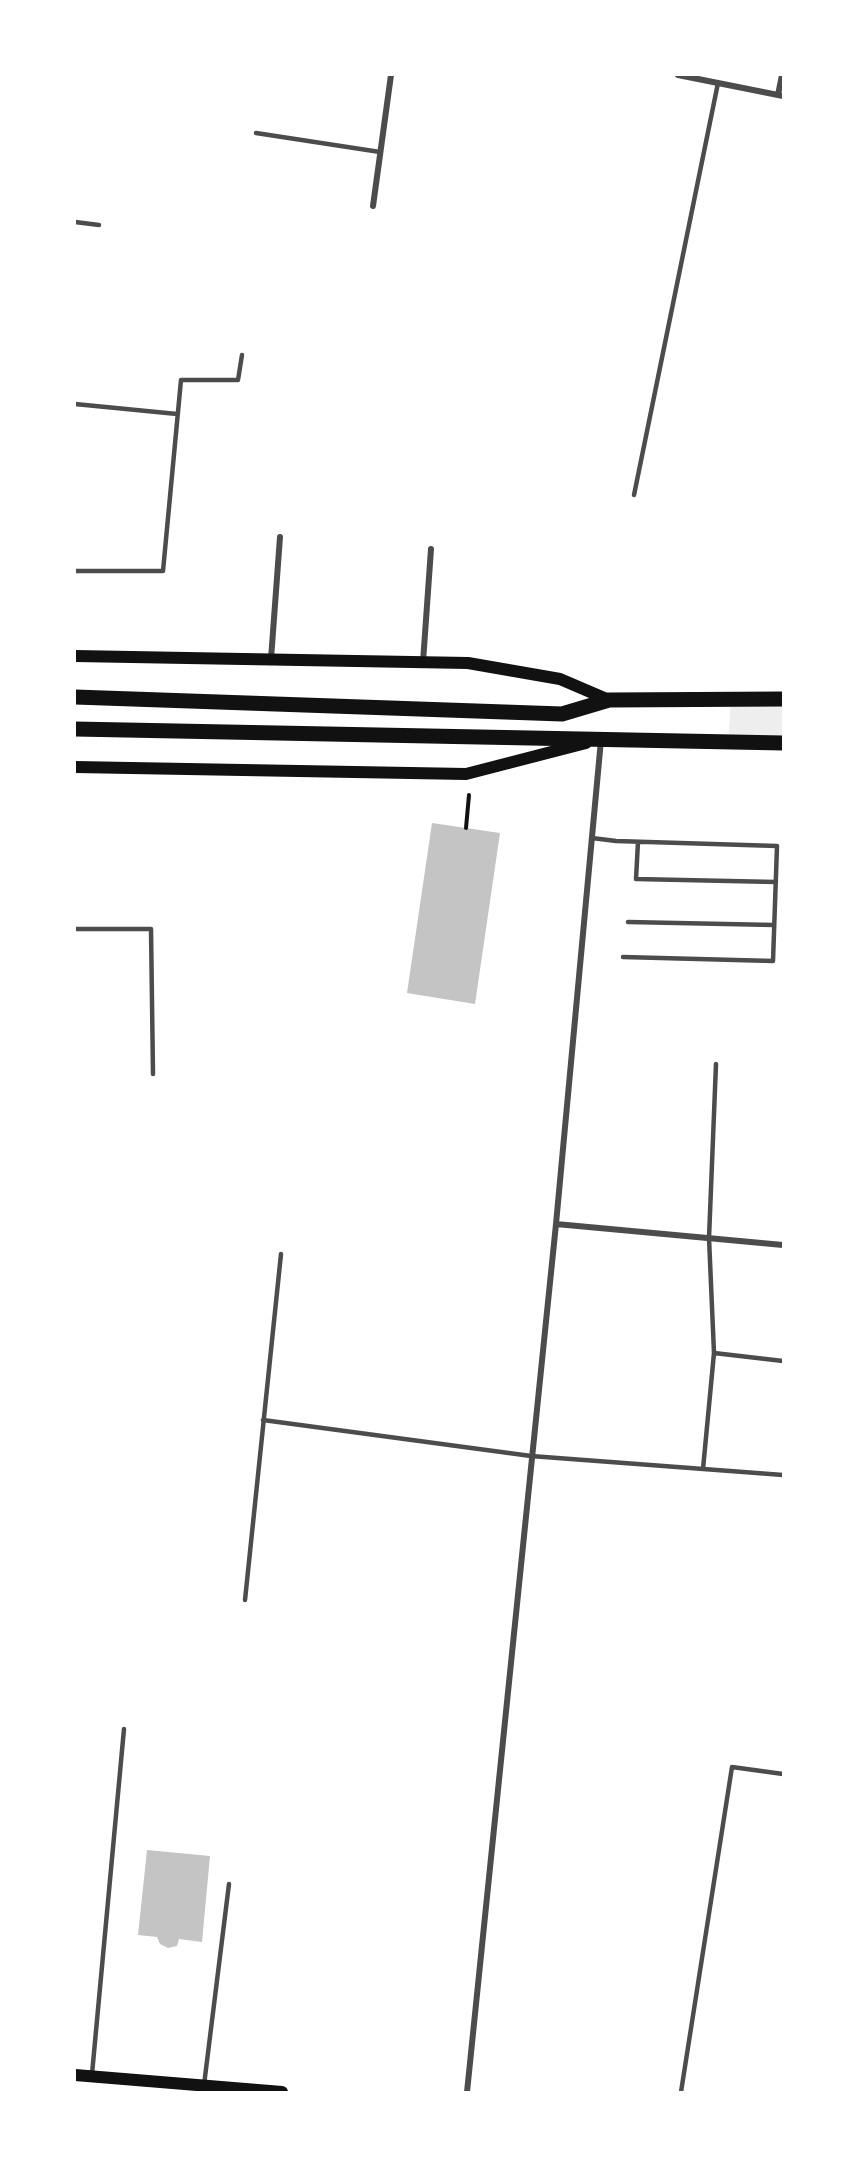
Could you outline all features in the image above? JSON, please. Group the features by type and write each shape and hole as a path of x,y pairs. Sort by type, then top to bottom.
{"main road":[{"path":"75,656 468,663 560,679 609,700"},
{"path":"75,696 562,714 609,700 783,699"},
{"path":"75,729 783,743"},
{"path":"75,767 466,774 602,739"},
{"path":"75,2075 282,2092"}],"street":[{"path":"373,206 391,75"},
{"path":"678,75 780,96 782,75"},
{"path":"271,659 280,537"},
{"path":"423,662 431,549"},
{"path":"467,2092 556,1224 602,739"},
{"path":"556,1224 783,1245"}],"lane":[{"path":"634,495 718,83"},
{"path":"256,133 380,152"},
{"path":"75,222 99,225"},
{"path":"75,571 163,571 181,380 237,380 242,355"},
{"path":"75,404 177,414"},
{"path":"592,838 638,842 777,846 773,961 623,957"},
{"path":"638,842 636,879 776,882"},
{"path":"628,922 774,925"},
{"path":"75,929 152,929 153,1074"},
{"path":"703,1469 714,1353 709,1238 716,1065"},
{"path":"245,1600 281,1254"},
{"path":"714,1353 783,1361"},
{"path":"263,1419 531,1456 783,1475"},
{"path":"92,2077 124,1729"},
{"path":"681,2092 732,1767 783,1774"},
{"path":"204,2085 229,1884"}],"shaded area":[{"path":"783,699 783,743 728,742 731,700"}],"building":[{"path":"432,823 500,833 475,1004 407,993"},
{"path":"147,1850 210,1856 202,1942 179,1939 177,1946 168,1948 160,1944 157,1937 138,1935"}]}
